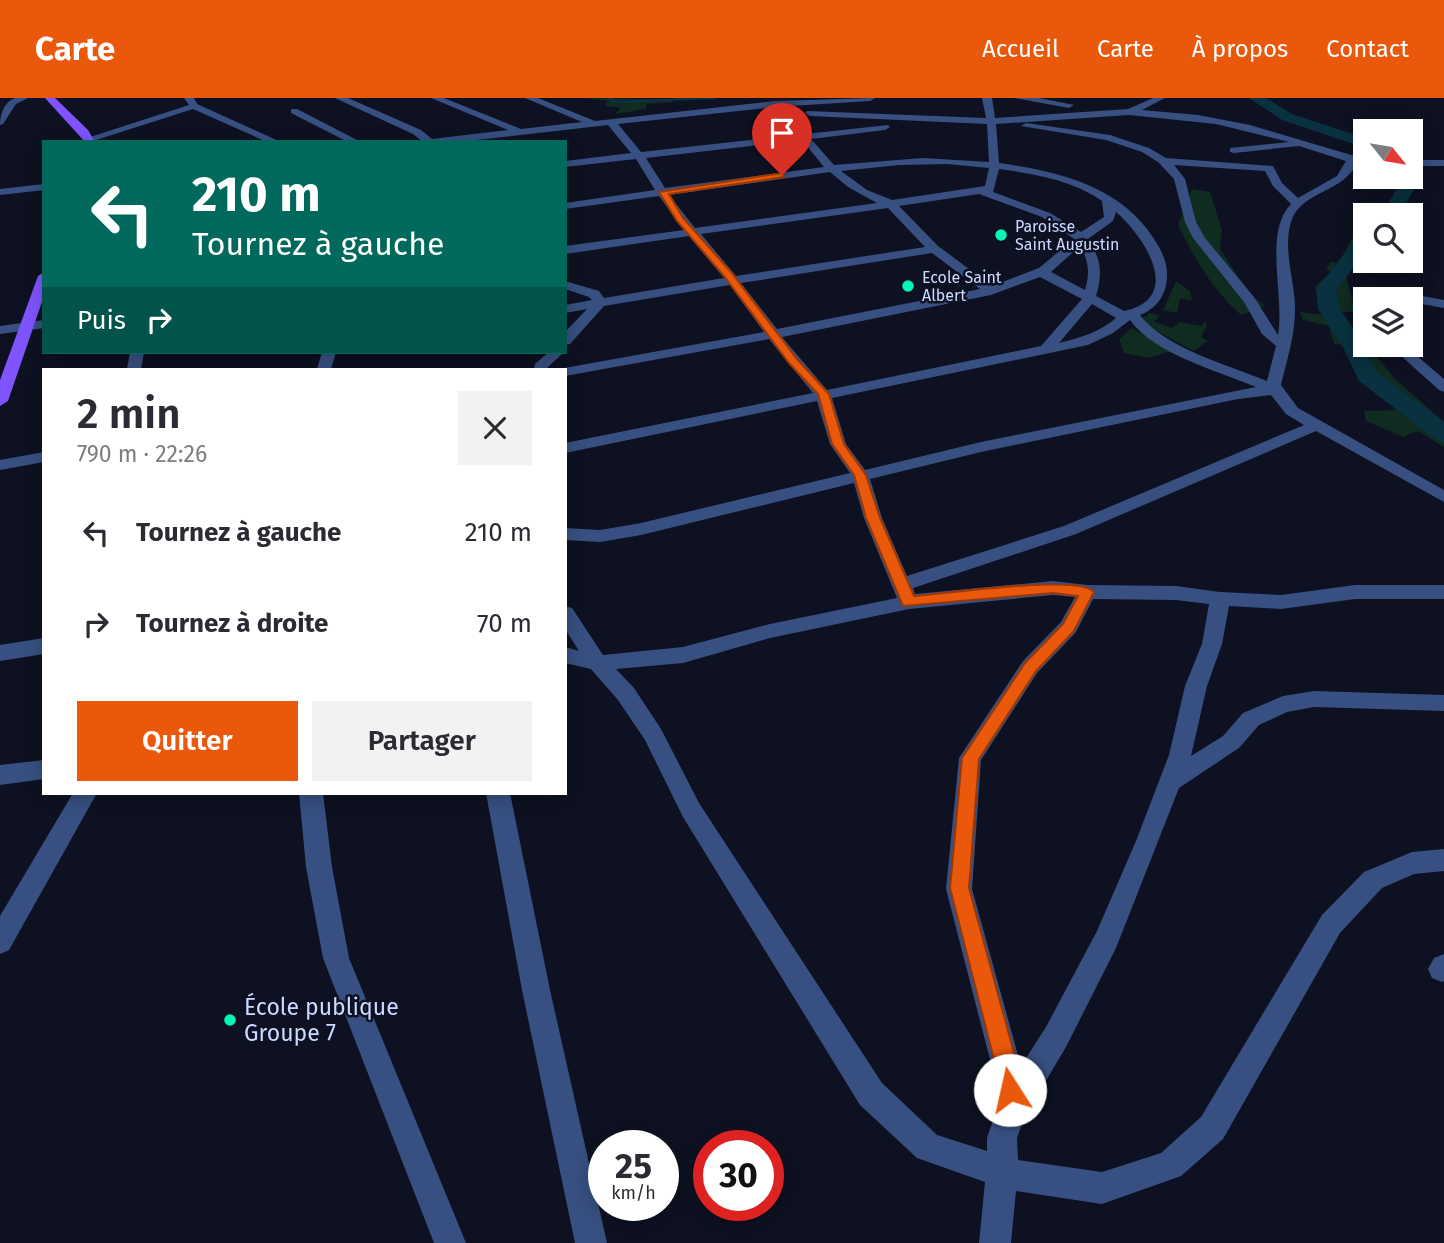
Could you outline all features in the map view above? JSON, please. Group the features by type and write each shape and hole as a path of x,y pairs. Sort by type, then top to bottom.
{"main road":[{"path":"50,98 89,140"},
{"path":"0,401 42,281"}],"street":[{"path":"0,122 13,102 23,98"},
{"path":"340,98 417,132 427,140"},
{"path":"436,98 518,131"},
{"path":"530,98 594,124"},
{"path":"445,140 735,108 870,98"},
{"path":"567,250 983,192 990,189 992,166 994,120 988,98"},
{"path":"1019,98 1233,124 1353,159"},
{"path":"567,164 957,121 1130,112 1160,98"},
{"path":"89,140 191,102 272,140"},
{"path":"735,108 957,121"},
{"path":"294,111 352,140"},
{"path":"994,120 1118,142 1136,147 1163,161 1178,176 1189,204 1192,225 1206,249 1250,302 1272,338 1284,345"},
{"path":"611,122 639,156 670,206 690,232 730,277 771,334 823,394 838,444 860,475 873,518 905,593"},
{"path":"805,136 830,169 859,190 891,204 930,245 991,291"},
{"path":"1234,150 1307,144"},
{"path":"567,206 830,169 917,160 992,166 1073,182 1107,199 1140,229 1153,246 1161,265 1163,283 1151,303 1140,312 1122,315 1041,272"},
{"path":"1163,161 1269,168 1277,184 1297,204"},
{"path":"1423,163 1444,163"},
{"path":"1353,166 1297,204 1286,216 1282,234 1288,330 1273,385 1292,411 1444,497"},
{"path":"0,192 42,187"},
{"path":"983,192 1038,211 1082,236 1097,272 1089,299 1046,349"},
{"path":"567,372 991,291 1041,272 1065,255 1082,236 1109,219 1111,213 1107,199"},
{"path":"567,308 597,299 930,245"},
{"path":"567,286 597,299"},
{"path":"567,299 597,299"},
{"path":"567,338 597,299"},
{"path":"1423,300 1444,304"},
{"path":"1132,313 1145,331 1177,349 1275,390"},
{"path":"567,448 1083,342 1112,328 1132,313"},
{"path":"0,330 42,324"},
{"path":"1410,357 1444,387"},
{"path":"567,534 600,536 641,529 860,475 1238,394 1275,390"},
{"path":"567,655 598,663 683,655 905,593 1070,530 1317,425"},
{"path":"0,465 42,457"},
{"path":"905,593 1053,588 1087,592 1176,593 1281,603 1355,592 1444,592"},
{"path":"1012,1110 1008,1071 959,888 970,758 1030,667 1069,627 1087,592"},
{"path":"995,1243 1002,1172 1002,1138 1012,1110 1056,1037 1107,939 1180,755 1196,686 1212,644 1220,598"},
{"path":"567,616 598,663 626,694 653,735 698,821 871,1094 928,1147 1002,1172 1050,1182 1102,1188 1170,1165 1212,1128 1331,925 1373,880 1412,863 1444,860"},
{"path":"0,653 42,646"},
{"path":"1170,782 1231,742 1251,719 1283,704 1314,699 1444,703"},
{"path":"0,775 42,769"},
{"path":"0,941 81,795"},
{"path":"311,795 320,867 336,958 450,1243"},
{"path":"498,795 536,990 591,1243"}],"green space":[{"path":"584,98 673,99 674,102 647,104 646,109 615,114 621,108 605,106 607,101"},
{"path":"1192,189 1210,192 1222,230 1220,249 1250,294 1265,306 1241,315 1221,295 1198,262 1178,225"},
{"path":"1352,238 1353,262 1346,275 1353,312 1341,312 1353,327 1353,357 1377,357 1395,379 1444,422 1444,447 1418,431 1403,437 1366,421 1364,411 1396,410 1378,392 1361,382 1346,345 1334,344 1329,326 1303,320 1300,312 1322,315 1315,287 1331,272 1326,270 1330,262 1339,263"},
{"path":"1176,281 1190,291 1192,300 1180,299 1177,313 1163,310"},
{"path":"1150,313 1159,316 1154,322 1172,328 1180,322 1202,326 1205,320 1207,325 1201,337 1208,341 1193,351 1139,321"},
{"path":"1132,328 1172,351 1148,358 1124,353 1119,339"}],"waterway":[{"path":"610,98 614,102 715,98"},
{"path":"1256,98 1287,117 1353,139"},
{"path":"1397,203 1405,189"},
{"path":"1353,255 1326,290 1329,309 1354,347 1367,376 1444,434"}],"place":[{"name":"Paroisse Saint Augustin","path":"1001,235"},
{"name":"Ecole Saint Albert","path":"908,286"},
{"name":"École publique Groupe 7","path":"230,1020"}],"route":[{"path":"782,175 663,192 690,232 706,247 771,334 823,394 838,444 860,475 873,518 909,602 1053,588 1087,592 1069,627 1030,667 970,758 959,888 1008,1071 1010,1090"}]}
